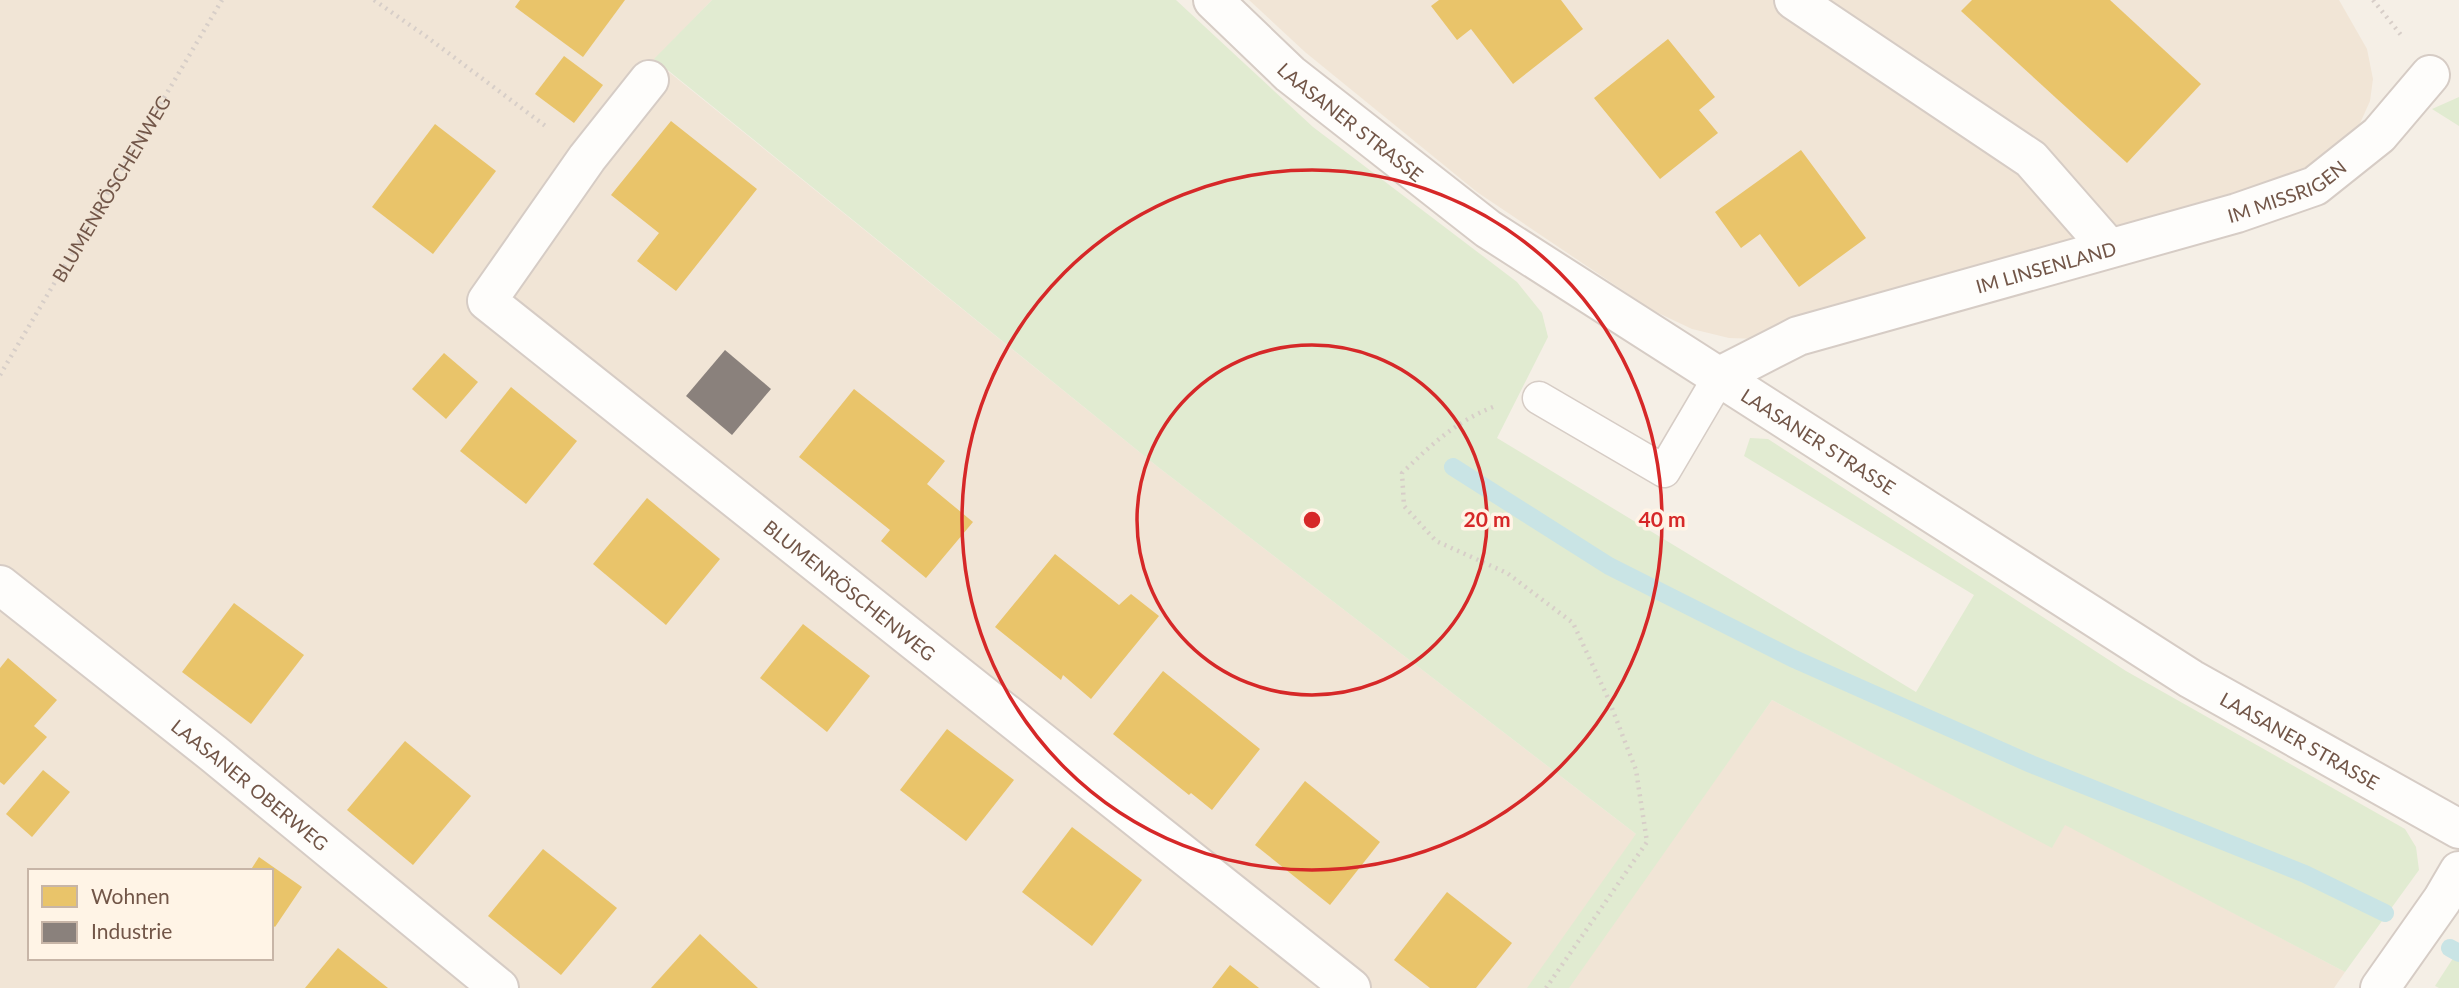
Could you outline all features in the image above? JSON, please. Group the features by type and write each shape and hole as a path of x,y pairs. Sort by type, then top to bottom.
{"street":[{"name":"LAASANER STRASSE","path":"1213,0 1290,74 1488,229 2190,679 2459,828"},
{"name":"IM LINSENLAND","path":"1720,376 1798,336 2109,248 2031,159 1794,0"},
{"name":"IM MISSRIGEN","path":"2109,248 2237,213 2315,186 2379,135 2430,75"},
{"name":"BLUMENRÖSCHENWEG","path":"649,80 587,158 487,301 1351,988"},
{"name":"LAASANER OBERWEG","path":"0,585 225,763 499,988"},
{"path":"2381,988 2459,871"}],"lane":[{"path":"1539,398 1664,471 1720,376"}],"path":[{"name":"BLUMENRÖSCHENWEG","path":"0,375 222,0"},
{"path":"374,0 587,158"},
{"path":"2374,0 2385,12"},
{"path":"1539,398 1496,406 1476,414 1437,438 1402,473 1404,506 1436,541 1507,573 1573,623 1608,698 1636,770 1647,842 1546,988"}],"shaded area":[{"path":"0,0 712,0 654,60 1158,467 1662,854 1772,700 2052,847 2065,824 2345,972 2334,988 0,988"},
{"path":"1249,0 2339,0 2367,49 2373,79 2370,101 2357,130 2301,174 1758,339 1729,338 1692,329 1652,310 1477,192 1305,52"}],"green space":[{"path":"712,0 1176,0 1313,127 1517,282 1542,313 1548,337 1497,438 1916,692 1974,595 1744,456 1750,438 1768,439 2126,671 2405,829 2416,847 2419,870 2345,972 2065,825 2052,848 1772,700 1569,988 1527,988 1636,834 1158,467 654,59"},
{"path":"2459,97 2459,126 2432,109"},
{"path":"2459,949 2459,988 2435,986"}],"building: Wohnen":[{"path":"520,0 625,0 583,57 515,7"},
{"path":"1439,0 1561,0 1583,29 1513,84 1471,29 1457,40 1431,6"},
{"path":"1972,0 2110,0 2201,84 2127,163 1961,11"},
{"path":"1668,39 1715,97 1699,110 1718,133 1660,179 1594,98"},
{"path":"564,56 603,85 574,123 535,94"},
{"path":"671,121 757,189 676,291 637,261 659,233 611,195"},
{"path":"435,124 496,171 433,254 372,207"},
{"path":"1801,150 1866,238 1799,287 1760,234 1741,248 1715,212"},
{"path":"444,353 478,382 446,419 412,389"},
{"path":"511,387 577,441 526,504 460,451"},
{"path":"854,389 945,461 927,484 973,522 926,578 881,541 890,530 799,457"},
{"path":"647,498 720,559 666,625 593,564"},
{"path":"1055,554 1119,605 1131,594 1159,616 1091,699 1063,675 1061,680 995,627"},
{"path":"234,603 304,655 251,724 182,672"},
{"path":"803,624 870,676 827,732 760,678"},
{"path":"8,658 57,700 34,726 47,737 4,785 0,782 0,668"},
{"path":"1163,671 1260,749 1212,810 1191,793 1189,795 1113,734"},
{"path":"947,729 1014,780 966,841 900,790"},
{"path":"405,741 471,796 413,865 347,810"},
{"path":"43,770 70,792 32,837 6,814"},
{"path":"1305,781 1380,842 1330,905 1255,845"},
{"path":"1072,827 1142,880 1092,946 1022,892"},
{"path":"543,849 617,908 561,975 488,916"},
{"path":"259,857 302,887 275,927 273,869 251,869"},
{"path":"1447,892 1512,943 1476,988 1430,988 1394,960"},
{"path":"700,934 758,988 651,988"},
{"path":"338,948 388,988 305,988"},
{"path":"1230,965 1259,988 1212,988"}],"building: Industrie":[{"path":"725,350 771,389 732,435 686,396"}],"waterway":[{"path":"1453,467 1609,566 1792,658 2031,764 2305,874 2385,913"},
{"path":"2450,948 2459,953"}]}
